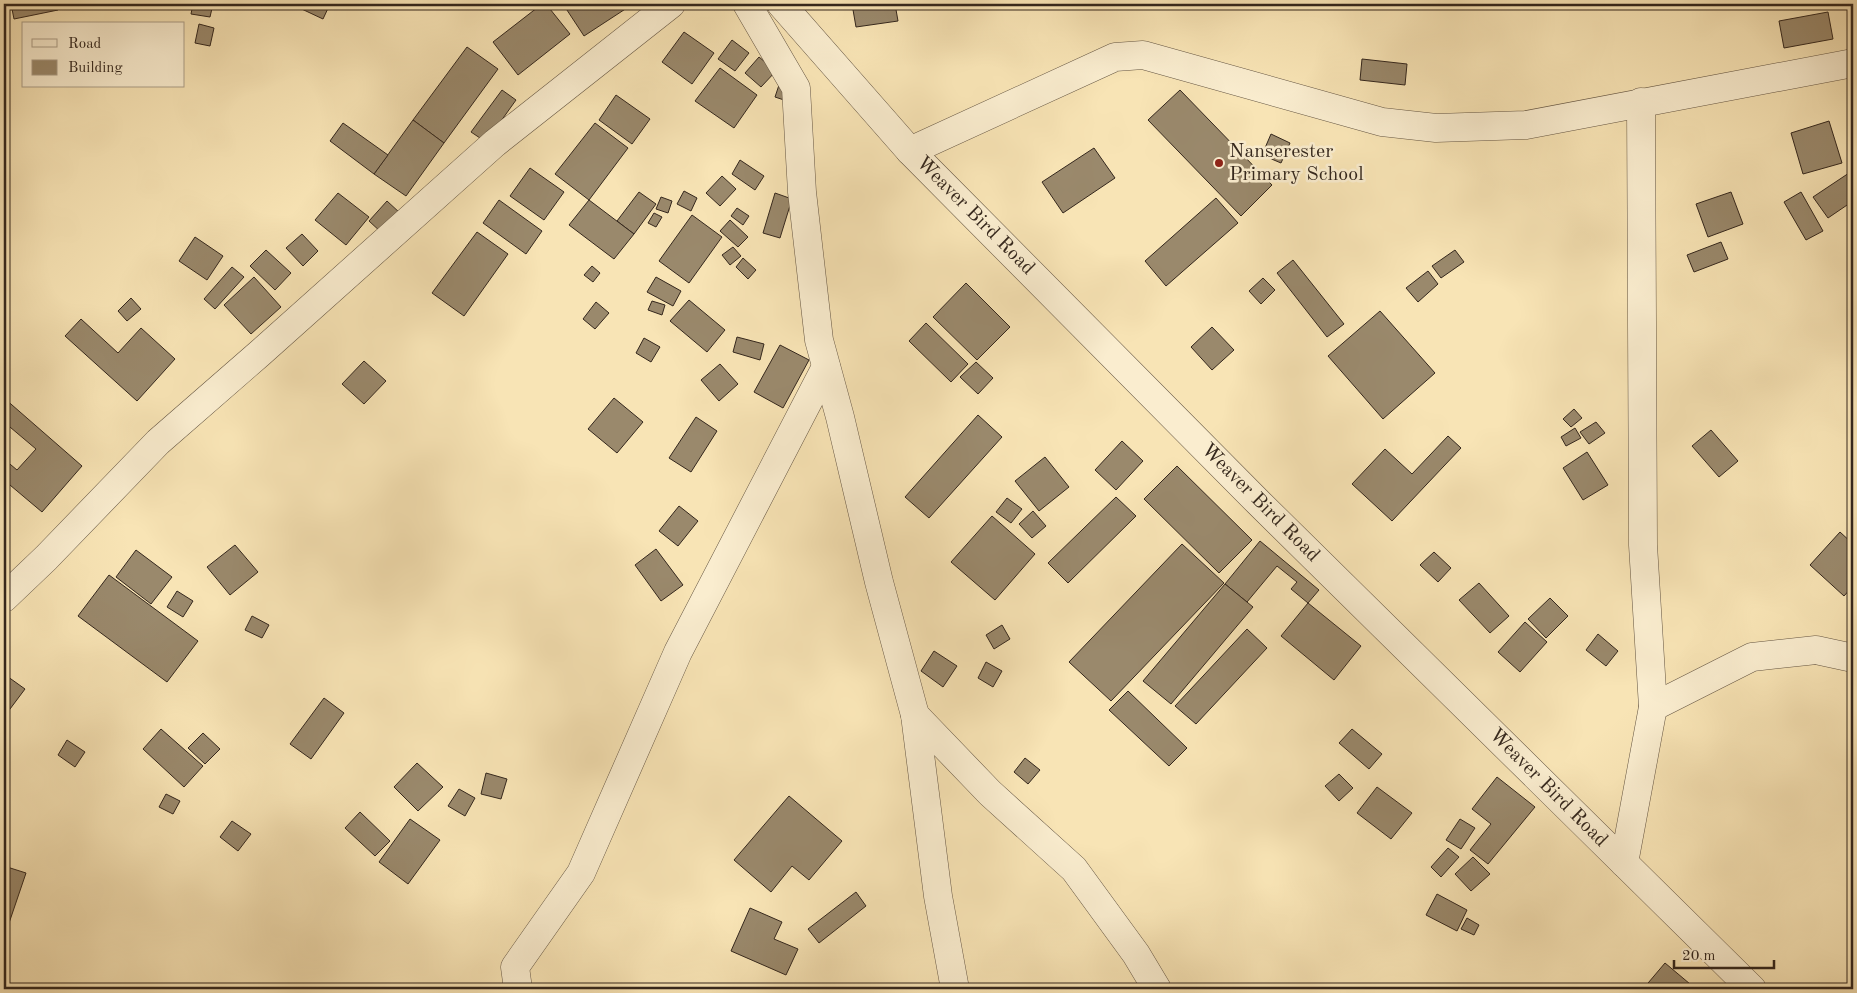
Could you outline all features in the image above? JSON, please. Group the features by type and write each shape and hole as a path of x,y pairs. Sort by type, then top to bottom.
{"street":[{"path":"4,598 46,558 158,442 495,143 671,4"},
{"path":"747,4 796,88 802,192 819,340 840,417 879,582 915,715 938,896 955,989"},
{"name":"Weaver Bird Road","path":"781,4 910,150 1258,502 1752,989"},
{"path":"910,150 1115,57 1143,54 1382,122 1436,128 1526,125 1853,62"},
{"path":"1624,863 1653,707 1643,545 1641,102"},
{"path":"518,989 515,967 581,873 678,652 826,367"},
{"path":"1653,707 1752,657 1816,650 1853,658"},
{"path":"915,715 990,793 1074,869 1136,954 1157,989"}],"building":[{"path":"11,4 57,4 58,10 14,19"},
{"path":"193,4 213,4 210,17 191,14"},
{"path":"291,4 330,4 323,19"},
{"path":"542,4 546,4 570,34 518,75 493,42"},
{"path":"563,4 633,4 584,36"},
{"path":"852,4 895,4 898,21 856,27"},
{"path":"1828,12 1833,39 1784,48 1779,21"},
{"path":"199,24 214,28 210,46 195,43"},
{"path":"684,32 714,53 692,84 662,62"},
{"path":"732,40 749,53 735,71 718,59"},
{"path":"467,47 498,69 444,143 413,120"},
{"path":"759,57 776,71 761,87 745,73"},
{"path":"1362,59 1407,64 1405,85 1360,80"},
{"path":"720,68 757,95 734,128 695,101"},
{"path":"780,82 787,101 775,97"},
{"path":"502,90 516,100 486,142 471,132"},
{"path":"1180,90 1272,185 1241,216 1148,120"},
{"path":"616,95 650,119 632,144 599,120"},
{"path":"413,120 444,143 406,196 374,174"},
{"path":"1829,121 1842,163 1803,174 1791,133"},
{"path":"343,123 388,155 374,174 330,141"},
{"path":"595,123 628,148 589,200 555,174"},
{"path":"1271,134 1290,143 1281,163 1262,155"},
{"path":"1094,148 1115,178 1063,213 1042,182"},
{"path":"740,160 764,176 755,190 732,174"},
{"path":"530,168 564,192 544,220 510,196"},
{"path":"1852,171 1853,201 1828,218 1813,197"},
{"path":"722,176 736,189 720,206 706,193"},
{"path":"684,191 697,198 691,211 677,204"},
{"path":"639,192 656,204 634,234 617,221"},
{"path":"1731,192 1743,224 1708,237 1696,204"},
{"path":"1801,192 1823,231 1806,240 1784,202"},
{"path":"338,193 369,217 346,245 315,220"},
{"path":"775,193 792,199 780,238 763,233"},
{"path":"661,197 672,201 668,213 656,209"},
{"path":"1216,198 1238,223 1166,286 1145,261"},
{"path":"499,200 542,231 526,254 483,223"},
{"path":"589,200 634,234 614,259 569,225"},
{"path":"387,201 400,213 382,233 369,221"},
{"path":"737,208 749,216 743,225 731,216"},
{"path":"654,213 662,217 656,227 648,223"},
{"path":"692,215 722,237 689,283 659,261"},
{"path":"730,220 748,237 738,247 720,231"},
{"path":"477,232 508,254 464,316 432,293"},
{"path":"302,234 318,251 303,266 286,248"},
{"path":"195,237 223,256 207,280 179,261"},
{"path":"1721,242 1728,259 1694,272 1687,255"},
{"path":"733,247 741,256 730,265 722,255"},
{"path":"266,250 291,273 275,290 250,266"},
{"path":"1455,250 1464,262 1441,278 1432,266"},
{"path":"743,258 756,270 748,279 736,267"},
{"path":"1293,260 1344,324 1327,337 1277,273"},
{"path":"592,266 600,273 593,282 584,275"},
{"path":"232,267 244,277 215,309 204,299"},
{"path":"1428,271 1438,284 1418,302 1406,288"},
{"path":"254,277 281,307 251,334 224,305"},
{"path":"656,277 681,291 673,306 647,292"},
{"path":"1263,278 1275,290 1261,304 1249,291"},
{"path":"966,283 1010,327 977,360 933,317"},
{"path":"131,298 141,309 127,321 118,311"},
{"path":"689,300 725,330 707,352 670,321"},
{"path":"652,301 665,305 662,315 648,310"},
{"path":"596,302 609,313 595,329 583,319"},
{"path":"1380,311 1435,373 1383,419 1328,356"},
{"path":"81,319 118,353 141,328 175,359 137,401 65,336"},
{"path":"926,323 968,364 951,382 909,341"},
{"path":"1212,327 1234,350 1212,370 1191,347"},
{"path":"737,337 764,344 760,360 733,352"},
{"path":"644,338 660,347 651,362 636,353"},
{"path":"780,345 809,360 783,408 754,392"},
{"path":"364,361 386,381 364,404 342,384"},
{"path":"976,362 993,378 978,394 960,377"},
{"path":"720,364 738,384 719,401 701,380"},
{"path":"4,398 82,466 42,512 4,480 4,459 17,470 36,449 4,422"},
{"path":"614,398 643,422 617,453 588,429"},
{"path":"1574,409 1582,418 1571,427 1563,419"},
{"path":"978,415 1002,437 929,518 905,497"},
{"path":"696,417 717,431 691,472 669,458"},
{"path":"1596,422 1605,433 1589,444 1580,432"},
{"path":"1575,428 1581,438 1566,446 1561,437"},
{"path":"1711,430 1738,461 1719,477 1692,446"},
{"path":"1448,436 1461,448 1392,521 1352,484 1385,449 1412,474"},
{"path":"1122,441 1143,461 1116,490 1095,470"},
{"path":"1587,452 1608,485 1583,500 1563,468"},
{"path":"1045,457 1069,487 1039,511 1015,481"},
{"path":"1177,466 1252,540 1219,573 1144,499"},
{"path":"1116,497 1136,516 1068,583 1048,563"},
{"path":"1007,498 1022,509 1011,523 996,512"},
{"path":"679,506 698,521 678,546 659,531"},
{"path":"1033,511 1046,526 1032,538 1019,524"},
{"path":"992,516 1035,554 995,600 951,562"},
{"path":"1840,532 1853,544 1853,586 1844,596 1810,565"},
{"path":"1260,541 1319,590 1308,603 1291,589 1297,582 1277,566 1247,602 1225,584"},
{"path":"1182,544 1224,583 1111,701 1069,662"},
{"path":"235,545 258,572 230,595 207,567"},
{"path":"656,549 683,585 661,601 635,565"},
{"path":"136,550 172,577 151,604 116,577"},
{"path":"1434,552 1451,568 1438,582 1420,565"},
{"path":"109,575 198,641 167,682 78,616"},
{"path":"1479,583 1509,616 1490,633 1459,600"},
{"path":"1225,584 1253,607 1171,704 1143,681"},
{"path":"177,591 193,601 183,617 167,607"},
{"path":"1550,598 1568,616 1546,638 1528,619"},
{"path":"1308,603 1361,646 1334,680 1281,636"},
{"path":"252,616 269,625 262,638 245,630"},
{"path":"1525,622 1547,642 1520,672 1498,652"},
{"path":"1002,625 1010,639 994,649 986,635"},
{"path":"1247,629 1267,648 1196,724 1175,706"},
{"path":"1598,634 1618,651 1606,666 1586,650"},
{"path":"934,651 957,666 943,687 921,671"},
{"path":"986,662 1002,671 993,687 978,678"},
{"path":"4,674 25,689 4,717"},
{"path":"1128,691 1187,748 1169,766 1109,710"},
{"path":"324,698 344,713 311,759 290,744"},
{"path":"161,729 203,766 184,787 143,749"},
{"path":"1352,729 1382,754 1369,769 1339,743"},
{"path":"203,733 220,749 205,764 188,748"},
{"path":"67,740 85,752 75,767 58,755"},
{"path":"1025,758 1040,770 1028,784 1014,772"},
{"path":"417,763 443,787 418,811 394,787"},
{"path":"486,773 507,779 501,799 481,794"},
{"path":"1339,774 1353,788 1339,801 1325,786"},
{"path":"1497,777 1535,807 1488,864 1470,850 1491,824 1472,809"},
{"path":"1377,787 1412,813 1391,839 1357,813"},
{"path":"459,789 475,798 465,816 448,806"},
{"path":"166,794 180,801 173,814 159,807"},
{"path":"789,796 842,841 809,880 792,866 771,892 734,860"},
{"path":"360,812 390,841 375,856 345,828"},
{"path":"410,819 440,840 408,884 379,862"},
{"path":"1460,819 1475,828 1461,849 1446,840"},
{"path":"232,821 251,834 238,851 220,837"},
{"path":"1448,848 1459,857 1441,877 1431,867"},
{"path":"1473,857 1490,874 1471,891 1455,874"},
{"path":"4,866 26,873 7,929 4,927"},
{"path":"856,892 866,906 819,943 808,929"},
{"path":"1437,894 1467,910 1457,931 1426,915"},
{"path":"750,908 782,922 774,939 798,949 786,975 731,951"},
{"path":"1467,918 1479,925 1474,935 1461,929"},
{"path":"1665,963 1696,989 1643,989"}],"place":[{"name":"Nanserester Primary School","path":"1219,163"}]}
